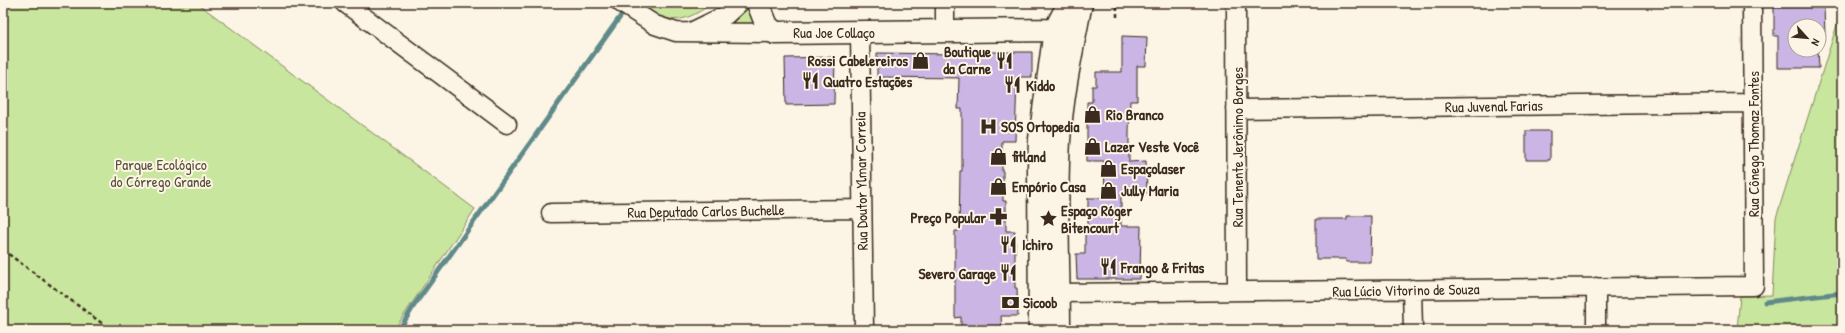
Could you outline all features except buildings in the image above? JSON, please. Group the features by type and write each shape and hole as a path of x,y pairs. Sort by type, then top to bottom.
{"main road":[{"path":"758,3 767,26 775,33"},
{"path":"1040,330 1038,168 1044,105 1055,30 1069,3"},
{"path":"1060,330 1059,141 1064,95 1081,3"},
{"name":"Rua Joe Collaço","path":"775,33 1055,30"}],"street":[{"path":"345,3 507,124"},
{"name":"Rua Joe Collaço","path":"621,3 637,14 665,29 688,33 775,33"},
{"path":"688,33 726,15 739,3"},
{"path":"946,3 946,32"},
{"name":"Rua Tenente Jerônimo Borges","path":"1236,3 1237,291"},
{"name":"Rua Cônego Thomaz Fontes","path":"1752,3 1754,286"},
{"name":"Rua Doutor Ylmar Correia","path":"860,32 861,209 864,330"},
{"name":"Rua Juvenal Farias","path":"1236,109 1752,103"},
{"name":"Rua Deputado Carlos Buchelle","path":"550,212 861,209"},
{"name":"Rua Lúcio Vitorino de Souza","path":"1059,293 1754,286"},
{"path":"1596,287 1596,330"},
{"path":"1412,289 1413,330"}],"path":[{"path":"1117,3 1117,17"},
{"path":"3,250 111,330"}],"green space":[{"name":"Parque Ecológico do Córrego Grande","path":"3,3 197,3 475,209 394,330 3,330"},
{"path":"634,3 713,3 690,16 674,20 657,15"},
{"path":"753,3 760,27 717,27 740,8"},
{"path":"1842,9 1842,330 1737,330 1740,296 1772,295 1776,218"}],"waterway":[{"path":"399,330 415,304 625,10"},
{"path":"1765,302 1842,293"}],"place":[{"name":"Rossi Cabelereiros","path":"921,60"},
{"name":"Boutique da Carne","path":"1004,60"},
{"name":"Quatro Estações","path":"810,81"},
{"name":"Kiddo","path":"1013,85"},
{"name":"Rio Branco","path":"1093,114"},
{"name":"SOS Ortopedia","path":"988,126"},
{"name":"Lazer Veste Você","path":"1092,146"},
{"name":"fitland","path":"999,156"},
{"name":"Espaçolaser","path":"1108,168"},
{"name":"Empório Casa","path":"999,186"},
{"name":"Jully Maria","path":"1108,190"},
{"name":"Preço Popular","path":"999,217"},
{"name":"Espaço Róger Bitencourt","path":"1048,219"},
{"name":"Ichiro","path":"1009,244"},
{"name":"Frango & Fritas","path":"1108,267"},
{"name":"Severo Garage","path":"1009,273"},
{"name":"Sicoob","path":"1010,302"}]}
